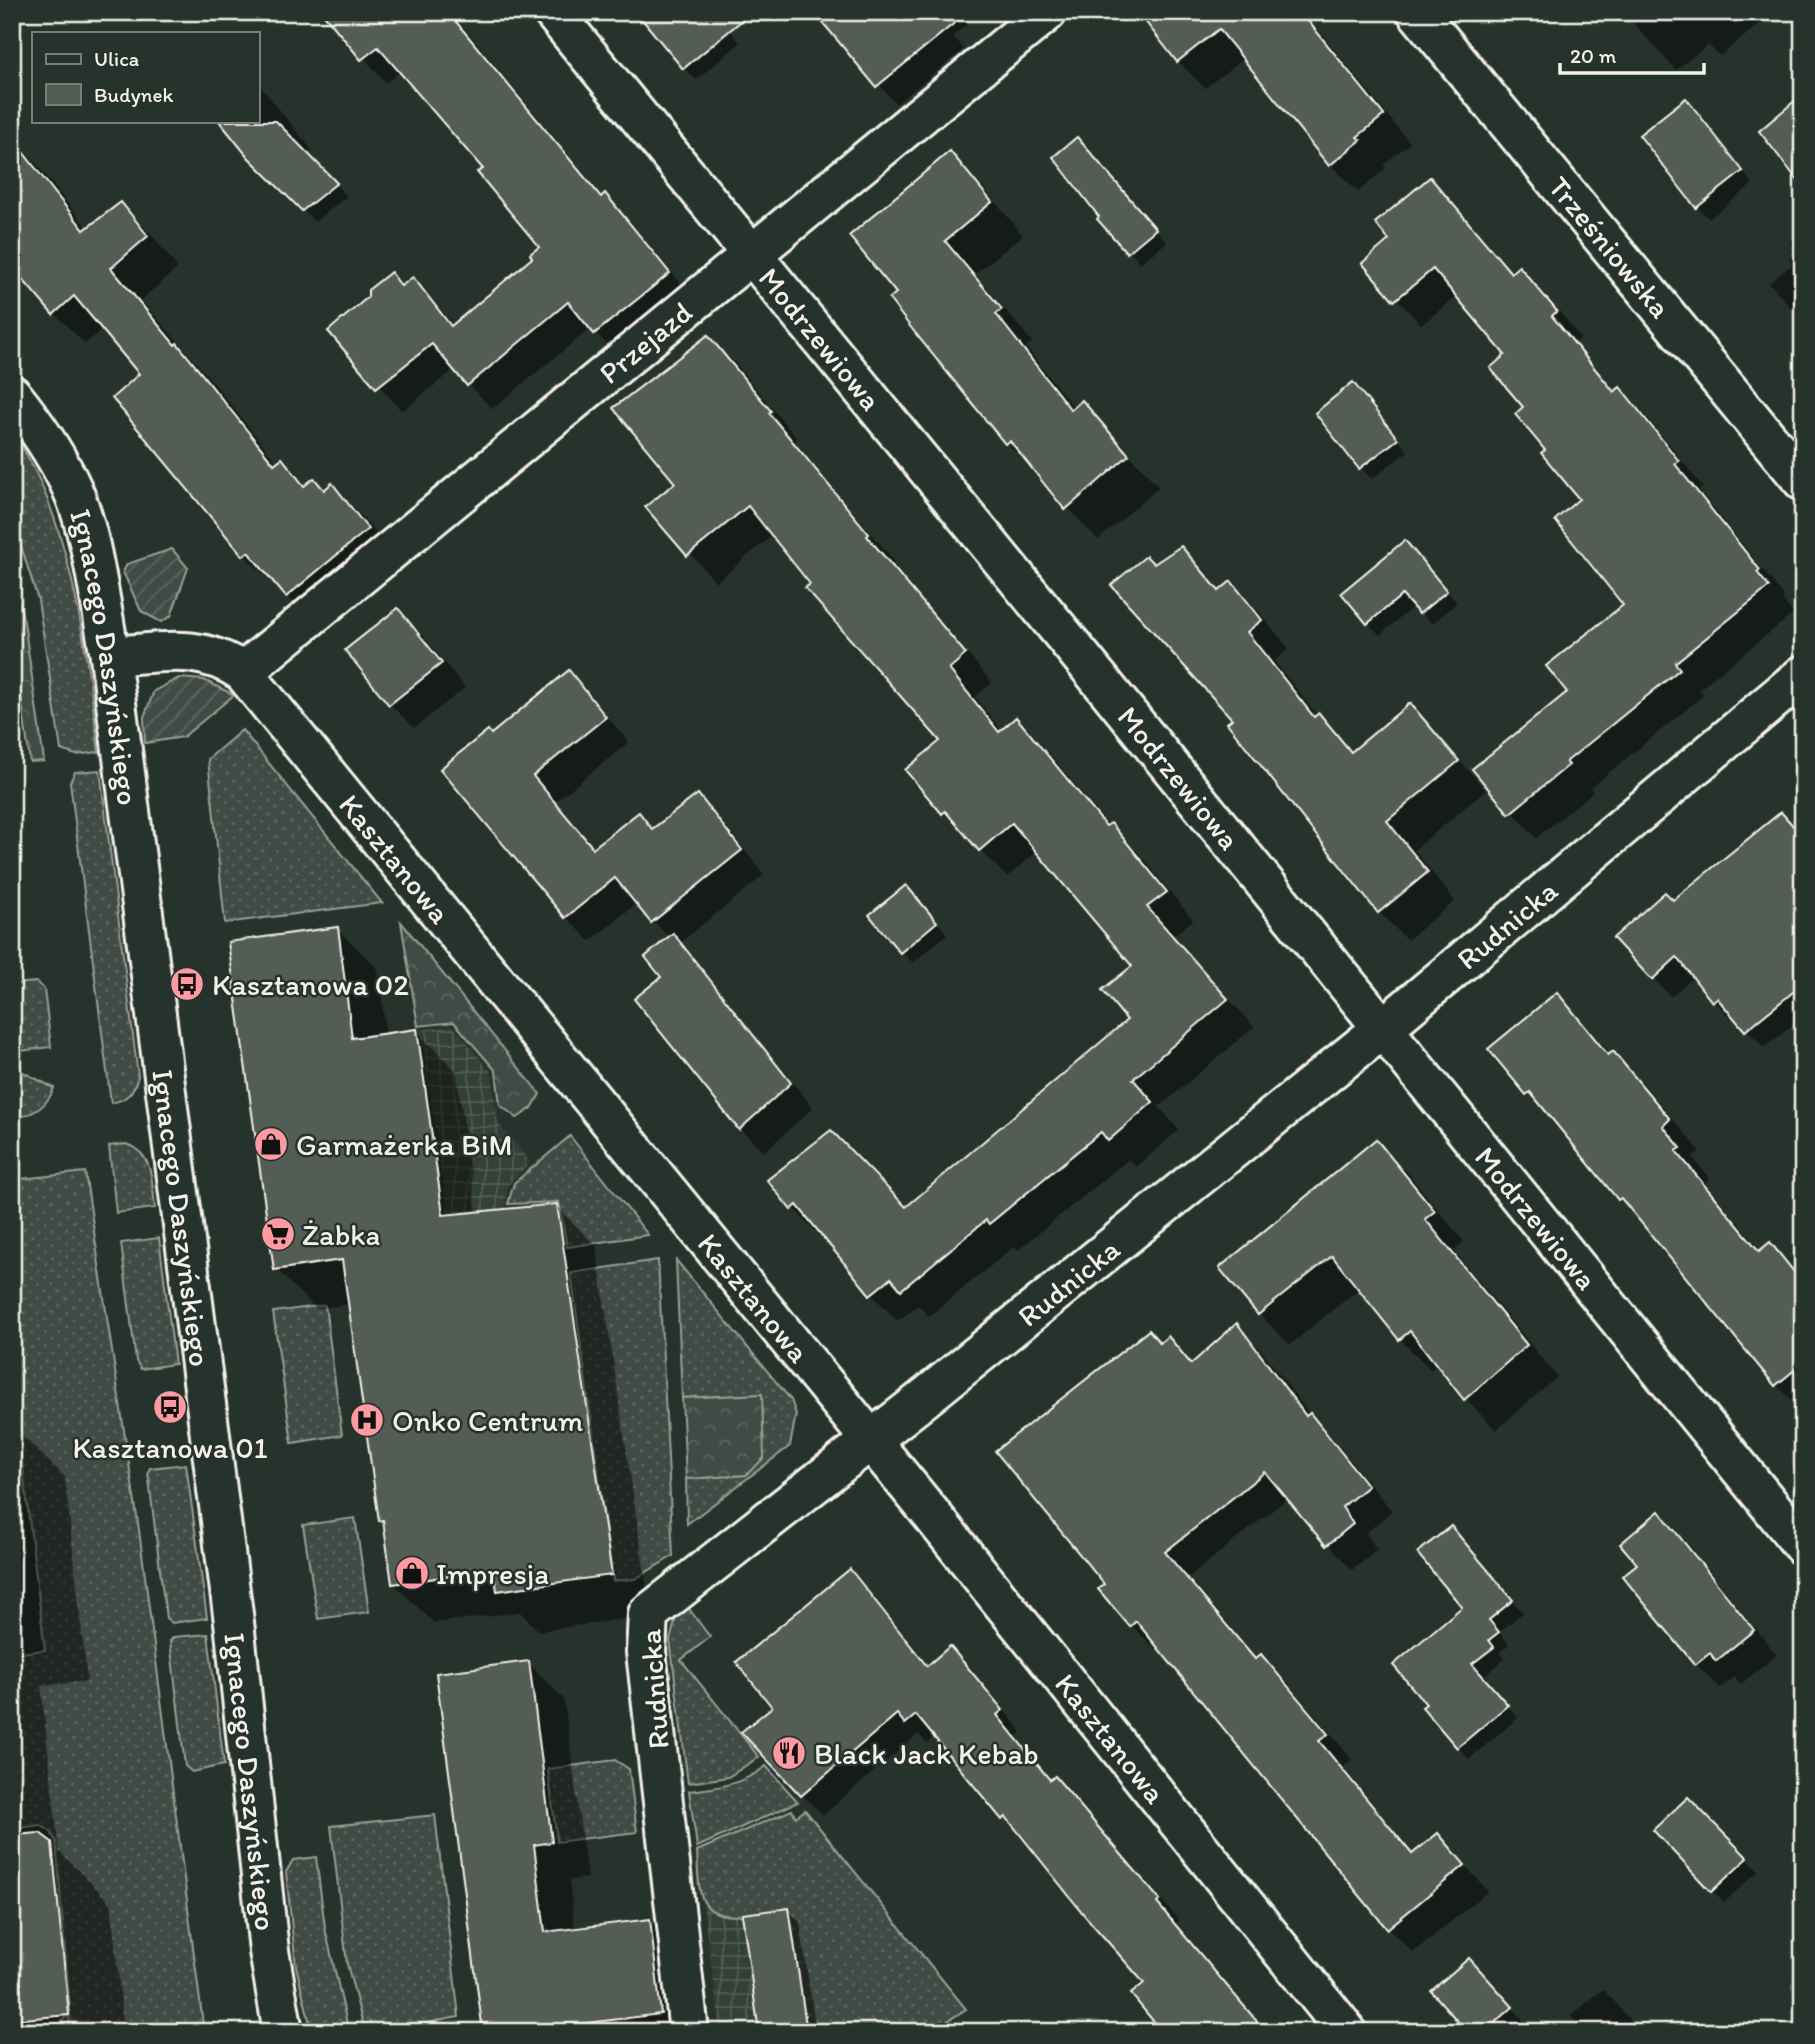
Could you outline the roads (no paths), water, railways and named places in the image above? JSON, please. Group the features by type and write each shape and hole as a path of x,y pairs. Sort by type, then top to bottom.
{"street":[{"name":"Modrzewiowa","path":"552,12 1803,1546"},
{"name":"Przejazd","path":"243,672 1047,12"},
{"name":"Trześniowska","path":"1417,12 1803,481"},
{"name":"Ignacego Daszyńskiego","path":"22,407 69,481 88,541 110,656 121,761 234,1622 269,1951 283,2032"},
{"name":"Kasztanowa","path":"110,656 198,651 214,655 243,672 869,1439 1348,2032"},
{"name":"Rudnicka","path":"690,2032 646,1652 648,1614 1382,1028 1803,676"}],"place":[{"name":"Kasztanowa 02","path":"187,984"},
{"name":"Garmażerka BiM","path":"271,1144"},
{"name":"Żabka","path":"278,1234"},
{"name":"Kasztanowa 01","path":"170,1407"},
{"name":"Onko Centrum","path":"367,1420"},
{"name":"Impresja","path":"412,1573"},
{"name":"Black Jack Kebab","path":"789,1753"}]}
